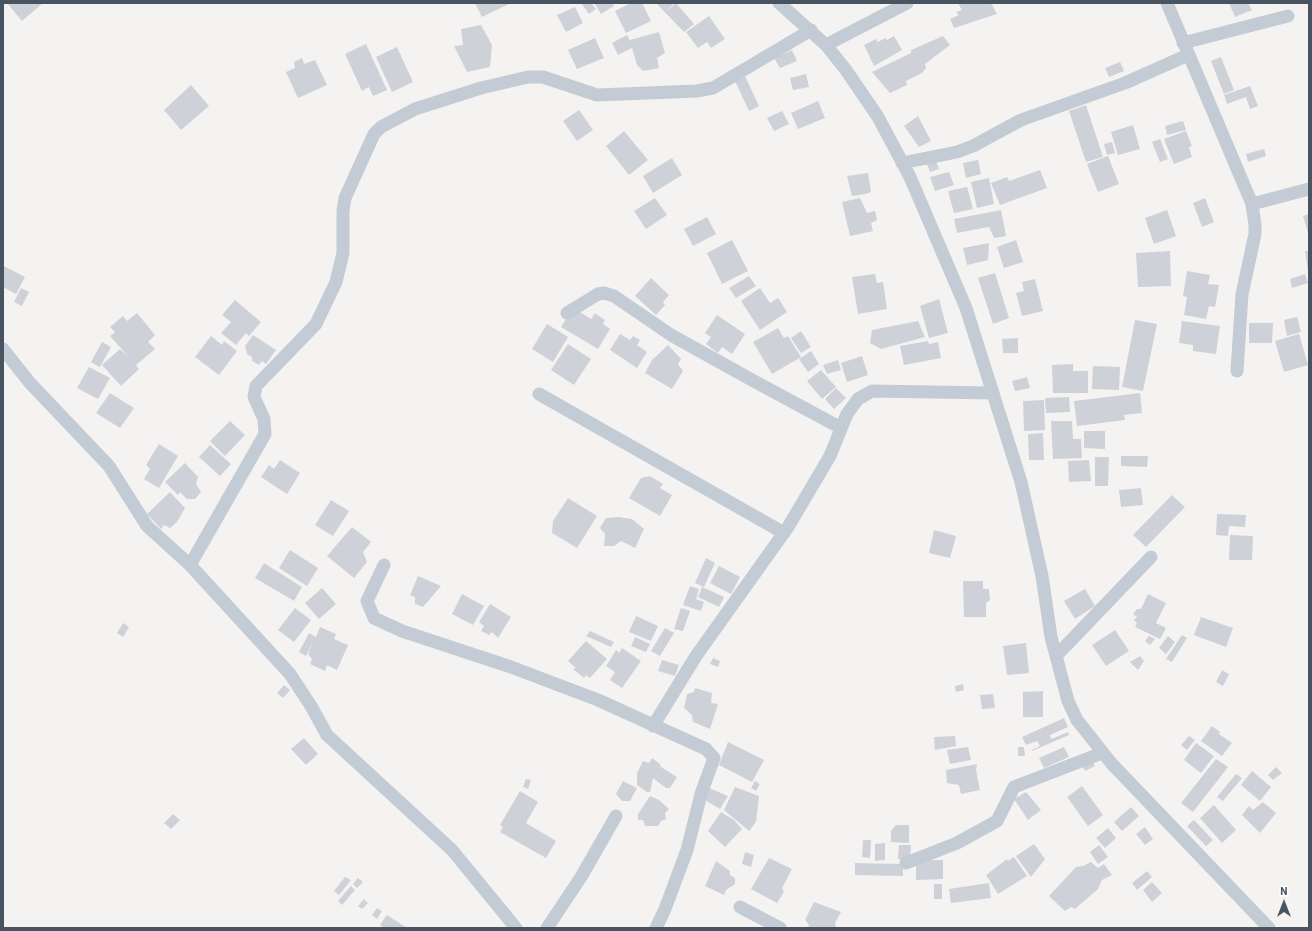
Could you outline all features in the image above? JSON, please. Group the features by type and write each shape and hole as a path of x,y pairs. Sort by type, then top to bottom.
{"street":[{"path":"779,3 826,45 846,70 878,117 902,163 966,308 1021,482 1042,576 1051,637 1068,701 1077,720 1102,753 1269,928"},
{"path":"826,45 907,3"},
{"path":"1167,3 1188,56 1252,204 1255,234 1242,294 1237,371"},
{"path":"1183,43 1288,16"},
{"path":"190,565 265,434 264,418 254,397 256,386 316,324 336,282 342,253 343,211 346,198 374,134 382,127 415,108 481,88 528,77 543,77 597,95 697,91 713,88 811,30"},
{"path":"902,163 957,152 973,146 1021,120 1125,83 1188,56"},
{"path":"1252,204 1309,189"},
{"path":"567,313 598,294 604,293 614,296 671,335 841,428"},
{"path":"3,349 30,383 109,466 147,526 190,565 290,674 311,706 327,735 452,850 516,928"},
{"path":"653,726 696,656 784,534 830,456 847,414 858,399 872,390 993,393"},
{"path":"539,394 784,534"},
{"path":"1056,655 1151,557"},
{"path":"384,565 367,601 374,618 402,630 510,667 598,700 706,749 714,758 701,794 687,850 665,909 656,928"},
{"path":"906,863 957,843 997,821 1014,787 1102,753"},
{"path":"547,928 580,877 616,816"},
{"path":"740,907 780,928"}],"building":[{"path":"7,3 43,3 22,21"},
{"path":"475,3 511,3 482,17"},
{"path":"581,3 591,3 596,9 589,14"},
{"path":"612,3 614,6 601,14 595,4"},
{"path":"631,3 642,3 651,21 626,33 615,11"},
{"path":"656,3 674,3 666,11 676,3 694,24 684,32"},
{"path":"958,3 991,3 997,14 954,28 950,19 959,15 956,12 962,10"},
{"path":"1229,3 1248,3 1252,10 1235,17"},
{"path":"575,7 583,23 566,32 557,15"},
{"path":"709,16 725,39 711,48 707,42 698,48 686,32"},
{"path":"481,25 492,45 490,67 467,72 454,46 463,45 461,29"},
{"path":"659,32 665,53 657,58 659,68 643,71 637,65 632,48 618,55 612,43 627,35 631,43 630,40"},
{"path":"894,36 902,50 874,66 864,45 876,39 878,42 885,38 887,40"},
{"path":"943,36 950,45 925,64 926,68 922,73 906,81 907,85 890,93 872,72 911,53 911,50"},
{"path":"595,38 604,58 577,69 568,50"},
{"path":"366,44 387,90 373,96 369,87 362,91 345,54"},
{"path":"397,47 413,82 392,92 376,57"},
{"path":"792,50 797,61 780,68 774,58"},
{"path":"1221,57 1234,90 1224,94 1211,61"},
{"path":"302,58 304,64 315,60 327,85 298,98 286,72 295,68 294,62"},
{"path":"1120,62 1124,71 1109,77 1105,68"},
{"path":"806,74 809,87 793,90 790,78"},
{"path":"745,76 759,106 749,111 735,81"},
{"path":"191,85 209,106 181,130 164,110"},
{"path":"1250,86 1258,106 1250,109 1246,97 1227,104 1224,95"},
{"path":"818,101 825,118 798,129 791,113"},
{"path":"1086,105 1103,157 1086,162 1069,111"},
{"path":"579,110 593,130 577,141 563,121"},
{"path":"782,111 789,124 774,131 767,118"},
{"path":"918,116 931,141 919,147 904,126"},
{"path":"1183,121 1186,130 1167,135 1165,126"},
{"path":"1133,125 1140,149 1118,155 1111,132"},
{"path":"624,131 648,160 629,175 606,146"},
{"path":"1186,131 1192,146 1189,147 1192,157 1174,164 1164,139"},
{"path":"1160,139 1168,159 1160,162 1152,142"},
{"path":"1112,142 1115,153 1107,155 1104,144"},
{"path":"1264,149 1266,156 1248,162 1246,154"},
{"path":"1108,156 1119,184 1098,192 1087,164"},
{"path":"672,158 682,175 653,193 643,176"},
{"path":"935,158 939,169 930,172 926,162"},
{"path":"978,160 981,174 966,178 963,163"},
{"path":"1040,170 1047,188 1000,205 991,183 1007,177 1009,181"},
{"path":"949,172 954,185 935,191 930,177"},
{"path":"868,173 871,192 852,196 847,176"},
{"path":"989,178 994,204 977,208 971,182"},
{"path":"967,187 973,209 954,213 948,191"},
{"path":"655,198 667,215 646,229 634,211"},
{"path":"860,198 867,213 875,211 877,220 871,223 873,231 850,236 842,202"},
{"path":"1205,198 1214,222 1202,227 1193,203"},
{"path":"1001,210 1006,236 994,238 989,227 957,233 954,219"},
{"path":"1167,210 1176,236 1154,244 1145,218"},
{"path":"1309,214 1309,236 1303,216"},
{"path":"707,217 716,234 693,246 684,229"},
{"path":"732,240 748,271 722,284 707,253"},
{"path":"1016,240 1023,262 1004,268 997,247"},
{"path":"989,243 988,260 967,265 963,248"},
{"path":"1170,251 1171,286 1138,287 1136,253"},
{"path":"1305,251 1309,251 1309,271 1308,271"},
{"path":"4,266 25,277 16,294 3,287"},
{"path":"1187,271 1210,275 1208,284 1219,285 1215,307 1209,306 1206,319 1184,315 1187,297 1183,296"},
{"path":"995,273 1009,318 993,324 978,278"},
{"path":"875,274 877,283 883,282 887,309 858,314 852,277"},
{"path":"1305,274 1308,283 1292,288 1290,279"},
{"path":"749,276 756,286 736,298 729,288"},
{"path":"651,278 669,295 663,302 665,305 656,315 635,296"},
{"path":"1035,279 1043,311 1022,316 1016,293 1024,291 1022,282"},
{"path":"21,288 29,292 22,306 14,302"},
{"path":"760,288 770,303 778,298 787,312 760,330 741,301"},
{"path":"939,299 948,333 929,338 920,306"},
{"path":"235,300 261,322 249,336 246,333 236,345 221,333 231,322 222,315"},
{"path":"573,308 591,319 595,313 605,320 603,324 610,329 598,349 561,327"},
{"path":"137,313 155,335 148,342 155,349 136,365 139,369 121,386 102,365 120,349 128,356 110,336 115,332 110,327 123,316 127,321"},
{"path":"717,315 745,334 732,354 722,347 718,353 706,344 711,337 705,333"},
{"path":"1297,317 1301,332 1287,336 1284,320"},
{"path":"1135,320 1157,324 1143,391 1122,387"},
{"path":"918,321 925,337 881,349 870,343 872,330"},
{"path":"1182,321 1220,326 1216,354 1193,351 1193,345 1179,343"},
{"path":"1249,323 1273,323 1272,343 1249,343"},
{"path":"547,324 568,337 553,362 532,349"},
{"path":"778,328 784,338 788,336 801,357 772,374 753,342"},
{"path":"801,331 811,347 801,353 791,338"},
{"path":"620,334 630,340 633,336 640,340 637,345 647,352 637,368 610,350"},
{"path":"1299,334 1308,365 1284,372 1275,341"},
{"path":"253,335 276,350 266,364 262,361 259,365 252,361 252,357 247,354 245,346"},
{"path":"211,336 222,345 224,341 237,351 219,375 195,357"},
{"path":"1018,338 1018,353 1003,353 1002,339"},
{"path":"928,341 929,344 938,342 941,358 904,365 900,346"},
{"path":"102,342 111,347 100,367 91,362"},
{"path":"568,344 591,359 574,385 551,370"},
{"path":"668,345 681,359 678,364 683,371 672,389 645,373 652,360"},
{"path":"811,351 819,364 808,372 799,359"},
{"path":"862,356 868,375 847,382 841,363"},
{"path":"838,360 841,370 827,374 823,365"},
{"path":"1073,364 1073,371 1088,371 1088,393 1053,393 1052,365"},
{"path":"1093,366 1120,367 1119,390 1092,389"},
{"path":"89,367 110,378 98,399 77,388"},
{"path":"821,370 836,387 822,399 807,381"},
{"path":"1027,377 1030,388 1015,391 1012,381"},
{"path":"836,388 846,398 834,409 825,399"},
{"path":"110,393 134,408 120,428 96,413"},
{"path":"1140,393 1142,413 1124,415 1125,420 1077,426 1074,401"},
{"path":"1069,397 1070,412 1046,413 1045,398"},
{"path":"1044,400 1045,430 1024,431 1023,401"},
{"path":"230,421 245,435 225,456 210,441"},
{"path":"1051,421 1072,421 1073,439 1081,439 1082,458 1053,459"},
{"path":"1084,431 1105,431 1105,449 1084,448"},
{"path":"1043,433 1044,460 1029,460 1028,434"},
{"path":"159,444 178,456 159,488 144,479 150,469 146,465"},
{"path":"210,445 231,464 220,476 199,457"},
{"path":"1121,456 1148,456 1147,467 1121,466"},
{"path":"1095,457 1109,457 1108,486 1095,486"},
{"path":"280,460 300,473 287,494 261,477 269,465 274,469"},
{"path":"1089,460 1091,481 1069,482 1068,461"},
{"path":"185,463 198,477 196,484 201,492 195,499 187,499 180,492 178,495 165,482"},
{"path":"650,476 663,484 660,488 672,495 660,516 629,498 641,478"},
{"path":"1141,488 1143,505 1121,507 1119,490"},
{"path":"170,492 185,508 177,522 170,528 164,525 161,529 147,514"},
{"path":"1172,495 1185,507 1146,547 1133,535"},
{"path":"568,498 597,516 577,548 552,533 553,521"},
{"path":"331,500 349,511 333,536 315,525"},
{"path":"1217,514 1246,515 1245,527 1229,526 1228,536 1216,535"},
{"path":"619,517 632,519 644,529 635,548 621,541 614,546 604,546 605,534 600,528 606,518"},
{"path":"352,527 371,542 363,552 367,562 354,578 327,556"},
{"path":"934,530 956,536 950,558 929,553"},
{"path":"1230,535 1253,536 1252,560 1229,560"},
{"path":"290,550 318,568 307,586 279,568"},
{"path":"706,558 715,563 704,587 695,583"},
{"path":"264,563 302,587 294,601 255,578"},
{"path":"719,566 740,577 731,594 710,583"},
{"path":"418,576 441,586 423,607 415,604 415,597 410,595"},
{"path":"963,581 983,581 983,589 989,589 990,600 986,603 986,617 964,617"},
{"path":"690,586 699,589 696,599 704,602 701,611 683,605"},
{"path":"702,587 724,597 719,607 698,597"},
{"path":"322,588 336,604 319,619 305,603"},
{"path":"1085,589 1095,606 1075,619 1064,601"},
{"path":"462,594 484,606 473,625 452,614"},
{"path":"1148,594 1166,603 1156,623 1166,628 1160,639 1135,627 1137,623 1134,620 1137,617 1133,614 1137,609 1141,609"},
{"path":"490,604 511,617 498,638 492,632 489,635 481,631 484,626 479,622"},
{"path":"295,608 311,620 294,642 278,630"},
{"path":"681,608 690,611 683,631 674,629"},
{"path":"636,616 658,626 651,641 629,632"},
{"path":"1201,617 1233,628 1226,647 1194,635"},
{"path":"123,623 129,627 123,637 117,633"},
{"path":"320,627 336,634 334,639 348,645 337,670 327,665 325,671 310,664 312,659 308,654 313,641 306,656 299,652 309,633 316,637"},
{"path":"665,628 674,633 660,656 651,651"},
{"path":"1115,630 1129,651 1106,666 1092,645"},
{"path":"590,631 614,642 611,647 586,636"},
{"path":"1182,635 1187,638 1172,662 1166,659"},
{"path":"1149,636 1155,639 1150,645 1145,641"},
{"path":"1168,636 1175,642 1166,654 1159,648"},
{"path":"635,637 650,644 646,652 631,646"},
{"path":"586,641 607,659 590,678 586,675 584,678 573,669 576,668 568,661"},
{"path":"1026,643 1029,673 1007,675 1003,646"},
{"path":"622,648 641,661 622,688 610,680 615,672 606,666 616,650 619,653"},
{"path":"1140,656 1144,661 1138,670 1130,662"},
{"path":"713,658 720,661 718,667 710,664"},
{"path":"662,660 679,665 675,676 658,671"},
{"path":"1222,670 1229,674 1223,686 1216,682"},
{"path":"963,684 964,690 956,692 955,686"},
{"path":"284,685 290,690 283,698 277,693"},
{"path":"695,688 712,693 711,703 718,704 710,729 693,722 692,715 684,708 687,694 694,692"},
{"path":"1043,691 1043,717 1023,717 1023,692"},
{"path":"993,694 995,708 982,709 980,695"},
{"path":"1064,718 1068,727 1050,735 1051,739 1068,732 1069,735 1032,751 1040,746 1037,741 1026,745 1022,737"},
{"path":"1212,726 1220,732 1219,734 1232,743 1222,756 1201,741"},
{"path":"955,736 956,746 935,750 934,737"},
{"path":"1189,736 1195,740 1187,750 1181,745"},
{"path":"304,738 318,754 306,765 291,749"},
{"path":"728,742 764,760 752,782 719,765"},
{"path":"1196,743 1214,756 1201,773 1184,760"},
{"path":"968,747 971,760 950,764 947,750"},
{"path":"1018,747 1024,747 1025,756 1018,756"},
{"path":"1064,747 1069,757 1044,768 1039,758"},
{"path":"652,758 660,764 661,767 677,777 670,788 666,788 653,778 650,792 647,792 637,785 637,773 643,761 649,763"},
{"path":"1091,759 1095,766 1085,771 1082,765"},
{"path":"1216,759 1228,767 1193,812 1181,803"},
{"path":"977,764 976,770 980,790 961,794 959,785 947,783 946,770"},
{"path":"1276,767 1282,773 1273,780 1268,775"},
{"path":"1252,771 1271,787 1260,801 1241,785"},
{"path":"1236,774 1242,778 1223,801 1217,797"},
{"path":"526,779 531,780 528,789 523,787"},
{"path":"623,781 637,788 630,801 622,801 616,794"},
{"path":"755,781 760,784 756,791 751,788"},
{"path":"1082,786 1103,815 1088,826 1067,797"},
{"path":"735,787 759,796 756,822 749,831 724,810"},
{"path":"709,788 728,796 720,809 703,799"},
{"path":"520,791 538,802 526,823 556,841 546,858 500,832 503,827 500,825"},
{"path":"1026,792 1041,810 1028,820 1014,799"},
{"path":"650,796 659,800 669,809 665,813 666,819 661,821 658,826 645,826 643,820 638,820 638,814"},
{"path":"1263,802 1276,813 1260,833 1242,815 1249,806 1253,810"},
{"path":"1214,805 1236,830 1222,843 1200,818"},
{"path":"1131,807 1139,816 1122,831 1114,822"},
{"path":"721,812 734,820 742,829 725,847 708,831"},
{"path":"173,814 180,820 171,829 164,823"},
{"path":"1194,820 1213,840 1206,846 1187,826"},
{"path":"896,825 909,825 909,843 891,842 891,831"},
{"path":"1145,827 1153,839 1145,845 1136,834"},
{"path":"1108,828 1116,838 1105,848 1096,838"},
{"path":"863,840 871,840 870,858 862,857"},
{"path":"885,843 885,860 875,861 875,844"},
{"path":"1034,844 1045,859 1031,877 1016,856"},
{"path":"899,845 911,845 910,860 898,859"},
{"path":"1099,845 1108,857 1098,864 1090,852"},
{"path":"745,852 754,855 751,867 742,864"},
{"path":"1014,857 1027,876 998,894 986,875 1007,859 1008,861"},
{"path":"769,858 792,869 782,888 784,892 777,903 751,889"},
{"path":"916,860 943,860 943,879 916,880"},
{"path":"716,861 730,871 730,875 735,878 735,884 726,890 724,895 705,886"},
{"path":"1091,862 1098,868 1104,864 1112,875 1102,880 1098,889 1075,909 1071,907 1065,911 1049,896 1076,867 1083,866"},
{"path":"855,863 903,864 903,876 855,875"},
{"path":"1147,871 1152,877 1137,890 1132,883"},
{"path":"345,877 351,880 339,895 334,891"},
{"path":"358,878 363,882 357,888 353,884"},
{"path":"1152,882 1162,893 1152,902 1143,890"},
{"path":"989,883 991,898 951,903 949,889"},
{"path":"934,884 942,884 942,899 934,899"},
{"path":"351,886 355,890 342,905 338,901"},
{"path":"364,899 368,903 362,909 358,906"},
{"path":"814,902 841,912 835,923 836,928 808,928 809,925 805,920"},
{"path":"377,908 382,911 377,919 372,915"},
{"path":"387,915 407,928 385,928 380,925"}]}
